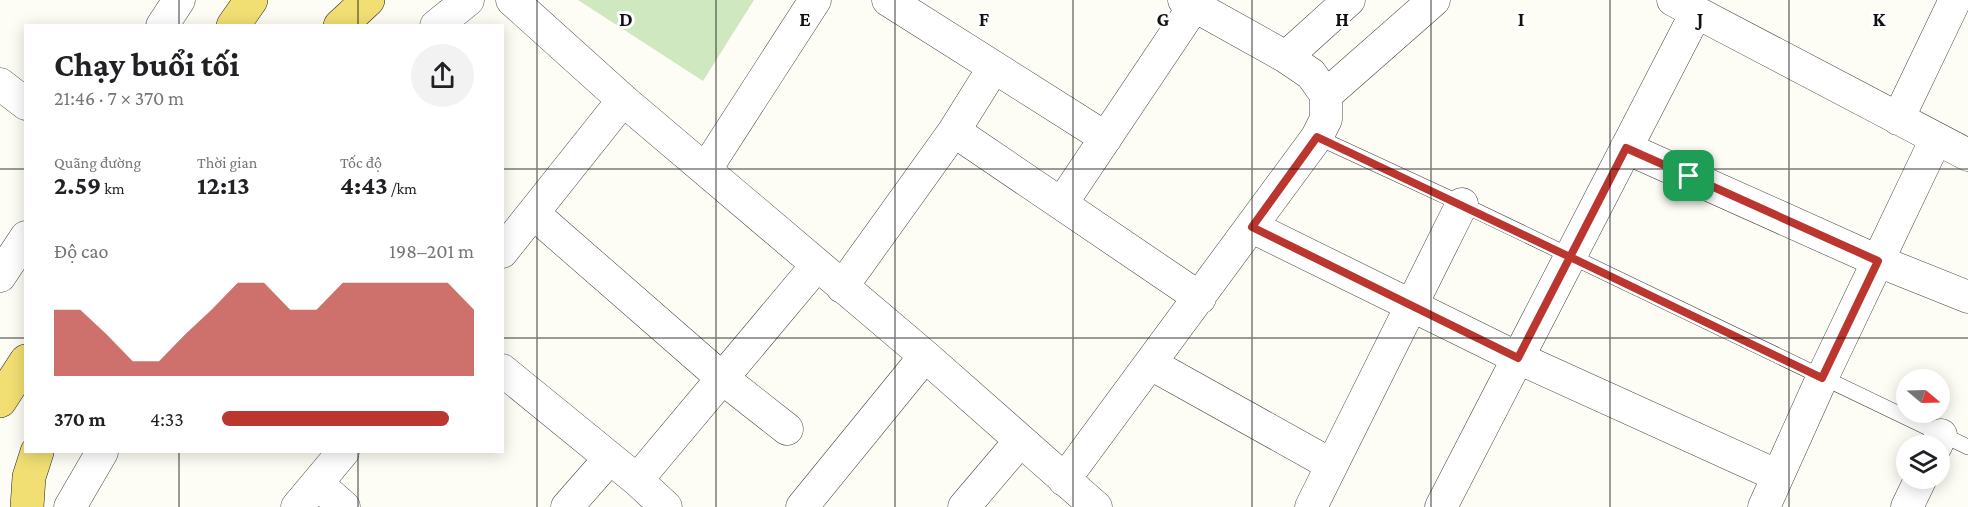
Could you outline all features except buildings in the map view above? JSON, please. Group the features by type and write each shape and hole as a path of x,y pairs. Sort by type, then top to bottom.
{"main road":[{"path":"234,24 251,0"},
{"path":"342,24 368,0"},
{"path":"0,401 24,365"},
{"path":"27,507 29,477 37,453"}],"street":[{"path":"163,24 179,0"},
{"path":"438,24 468,0"},
{"path":"512,0 623,100 925,356 1096,507"},
{"path":"706,169 815,0"},
{"path":"888,0 1106,138"},
{"path":"1286,57 1349,0"},
{"path":"1326,95 1434,0"},
{"path":"1898,119 1955,0"},
{"path":"1964,0 1968,2"},
{"path":"1062,203 1106,138 1189,3 1286,57 1311,74 1326,95 1326,119 1317,137 1064,480"},
{"path":"1441,507 1626,148 1685,6 1968,155"},
{"path":"842,287 954,131 994,67"},
{"path":"0,84 24,102"},
{"path":"504,249 623,100"},
{"path":"954,131 1200,298"},
{"path":"1764,507 1822,378 1936,139"},
{"path":"1626,148 1878,261 1968,297"},
{"path":"1311,507 1462,204"},
{"path":"533,213 722,378 787,429"},
{"path":"1252,227 1518,358 1778,476"},
{"path":"0,276 24,240"},
{"path":"637,480 817,265"},
{"path":"802,507 925,356"},
{"path":"1150,364 1332,465"},
{"path":"504,372 637,480 666,507"},
{"path":"964,507 1020,441"},
{"path":"70,507 101,453"},
{"path":"297,507 342,453"},
{"path":"567,507 610,458"},
{"path":"317,483 344,507"},
{"path":"1907,507 1916,489"}],"lane":[{"path":"1317,137 1462,204 1822,378 1934,435"}],"green space":[{"path":"578,0 754,0 703,81"}],"route":[{"path":"1689,176 1626,148 1570,257 1317,137 1252,227 1518,358 1570,257 1822,378 1878,261 1689,176"}]}
